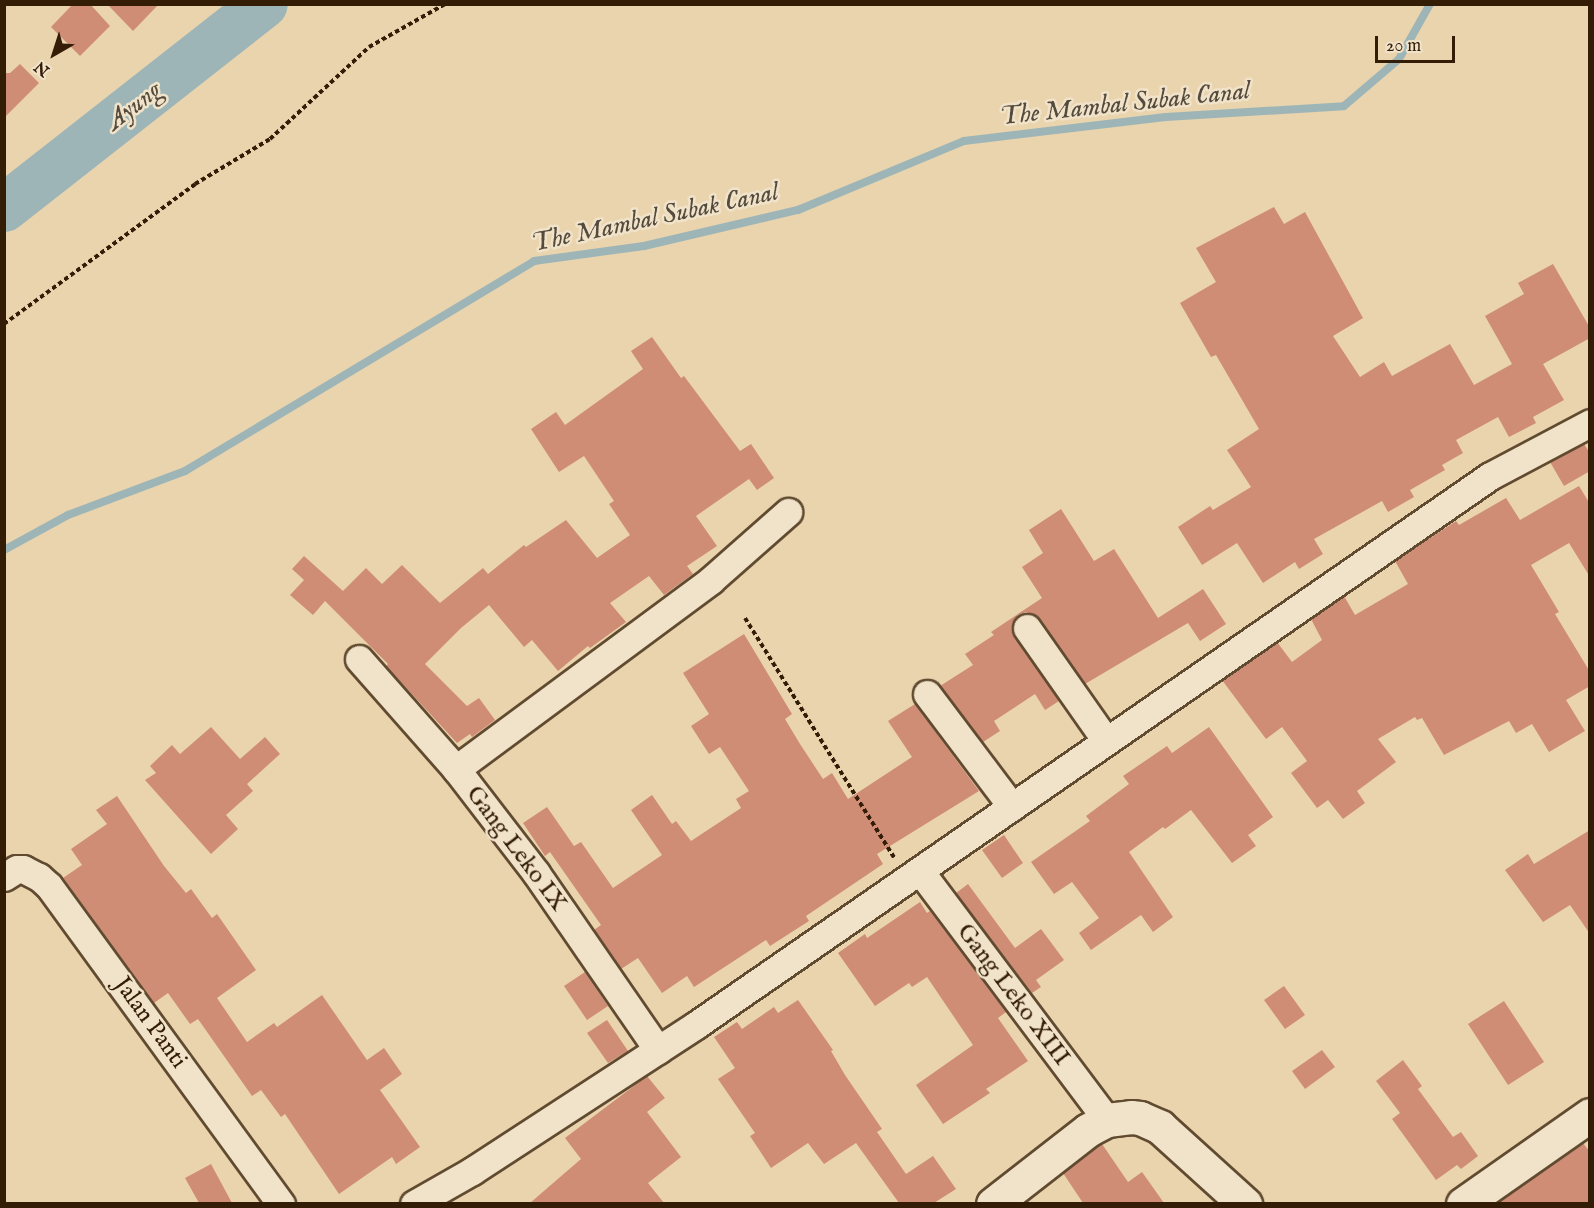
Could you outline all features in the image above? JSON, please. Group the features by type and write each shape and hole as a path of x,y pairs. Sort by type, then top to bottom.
{"street":[{"path":"414,1203 472,1171 658,1050 1490,476 1590,423"},
{"path":"456,769 711,580 788,512"},
{"path":"1027,628 1106,741"},
{"name":"Gang Leko IX","path":"359,659 456,769 536,873 658,1050"},
{"path":"927,694 1012,807"},
{"name":"Jalan Panti","path":"4,878 17,869 22,869 39,877 49,886 281,1203"},
{"name":"Gang Leko XIII","path":"913,875 1107,1120"},
{"path":"1467,1203 1590,1115"},
{"path":"993,1203 1088,1130 1107,1120 1140,1118 1160,1127 1245,1203"}],"path":[{"path":"4,324 195,184 270,139 369,47 445,4"},
{"path":"745,618 913,875"}],"building":[{"path":"73,4 90,4 110,26 80,56 51,27"},
{"path":"107,4 159,4 133,31"},
{"path":"20,64 39,83 4,118 4,73 10,73"},
{"path":"1274,207 1284,224 1305,212 1363,318 1333,336 1360,377 1384,362 1392,376 1450,344 1474,385 1512,364 1485,316 1524,294 1518,283 1553,264 1590,328 1590,338 1543,364 1564,400 1533,417 1536,423 1509,437 1498,417 1456,440 1463,453 1442,465 1445,470 1410,490 1414,497 1388,512 1382,501 1314,539 1323,554 1299,569 1295,562 1263,583 1237,543 1202,565 1178,527 1210,506 1213,510 1251,487 1227,450 1259,429 1216,355 1211,357 1180,303 1216,282 1196,248"},
{"path":"652,337 681,378 684,376 740,451 751,444 774,478 757,490 749,479 696,516 717,546 687,566 693,574 664,595 649,576 610,603 626,622 590,648 588,646 558,671 532,640 524,647 489,605 461,628 425,664 467,706 479,698 495,720 472,737 470,734 457,743 386,666 388,664 325,601 313,615 290,595 304,580 292,569 304,556 343,591 366,568 382,584 402,565 440,603 483,568 488,574 524,545 526,547 566,520 597,558 630,535 609,504 614,501 584,456 559,472 531,429 556,412 565,425 643,369 631,351"},
{"path":"1584,444 1590,453 1590,471 1564,486 1550,462"},
{"path":"1579,486 1590,504 1590,577 1569,543 1531,565 1559,612 1555,614 1590,672 1590,686 1566,700 1585,731 1549,752 1532,724 1516,733 1509,721 1444,755 1422,718 1417,720 1415,717 1378,739 1396,762 1357,791 1365,803 1343,819 1328,800 1317,808 1291,773 1307,761 1282,727 1266,739 1222,680 1277,642 1292,662 1322,640 1311,619 1344,596 1355,615 1408,584 1395,561 1456,521 1459,525 1506,498 1520,520"},
{"path":"1061,509 1094,561 1114,549 1158,618 1203,589 1226,624 1200,641 1188,623 1085,684 1040,619 1026,612 1018,615 1013,622 1014,637 1059,701 1045,710 1035,694 994,721 1000,731 983,742 940,686 973,665 965,654 994,635 991,632 1042,598 1022,567 1043,553 1029,530"},
{"path":"744,634 792,714 785,719 800,744 823,779 832,773 848,799 912,757 888,721 915,704 979,791 877,854 883,864 806,916 809,921 770,946 766,940 694,987 687,976 662,993 638,958 621,969 594,930 601,925 550,852 545,856 523,823 547,807 574,846 581,842 613,888 662,855 631,810 652,795 672,824 676,821 691,841 741,808 736,799 749,791 720,747 709,754 691,726 709,714 683,673"},
{"path":"211,727 240,759 265,737 280,754 247,784 253,791 226,815 238,829 211,854 145,780 156,773 150,766 172,745 180,754"},
{"path":"1209,727 1273,817 1248,835 1256,846 1232,863 1191,810 1165,829 1163,827 1129,852 1173,917 1153,932 1141,915 1091,950 1079,933 1099,918 1072,882 1054,894 1031,862 1090,821 1086,816 1129,784 1123,776 1167,746 1172,753"},
{"path":"117,796 164,866 186,893 191,889 212,918 217,914 256,970 217,998 247,1042 274,1023 277,1027 322,995 367,1060 384,1048 402,1074 380,1090 420,1147 396,1164 392,1157 339,1194 285,1114 281,1117 261,1090 252,1096 198,1019 190,1024 168,993 154,1003 63,878 82,865 71,849 107,824 96,810"},
{"path":"1590,830 1590,934 1570,905 1543,922 1505,870 1528,854 1534,864"},
{"path":"1004,835 1023,863 1002,878 982,850"},
{"path":"968,884 1015,948 1041,929 1064,960 1036,980 1041,987 1032,993 956,893"},
{"path":"920,902 927,913 930,911 1006,1012 998,1018 1028,1061 986,1089 990,1093 943,1124 916,1085 973,1045 927,977 912,987 909,983 875,1006 838,953 865,934 867,938"},
{"path":"585,972 608,1006 587,1020 564,986"},
{"path":"1284,986 1305,1015 1285,1029 1264,1000"},
{"path":"798,1000 833,1050 831,1051 845,1075 882,1129 877,1132 906,1174 933,1156 956,1189 934,1203 899,1203 856,1143 824,1164 808,1143 771,1168 750,1136 755,1133 718,1079 735,1068 714,1037 737,1022 742,1029 774,1007 778,1013"},
{"path":"1504,1001 1544,1062 1508,1085 1468,1024"},
{"path":"607,1020 628,1051 608,1063 587,1033"},
{"path":"1322,1050 1335,1067 1305,1089 1292,1071"},
{"path":"1403,1060 1422,1086 1418,1089 1453,1137 1461,1132 1478,1156 1461,1169 1457,1165 1436,1180 1392,1119 1400,1113 1376,1081"},
{"path":"647,1076 665,1098 647,1112 681,1157 648,1183 664,1203 530,1203 581,1159 565,1138"},
{"path":"1583,1143 1590,1152 1590,1203 1496,1203"},
{"path":"1102,1144 1128,1182 1142,1172 1164,1203 1083,1203 1063,1173"},
{"path":"211,1164 232,1203 199,1203 185,1178"}],"waterway":[{"name":"Ayung","path":"4,208 264,4"},
{"name":"The Mambal Subak Canal","path":"4,550 68,515 185,471 534,261 644,246 798,210 964,141 1166,117 1344,106 1399,59 1430,4"}]}
